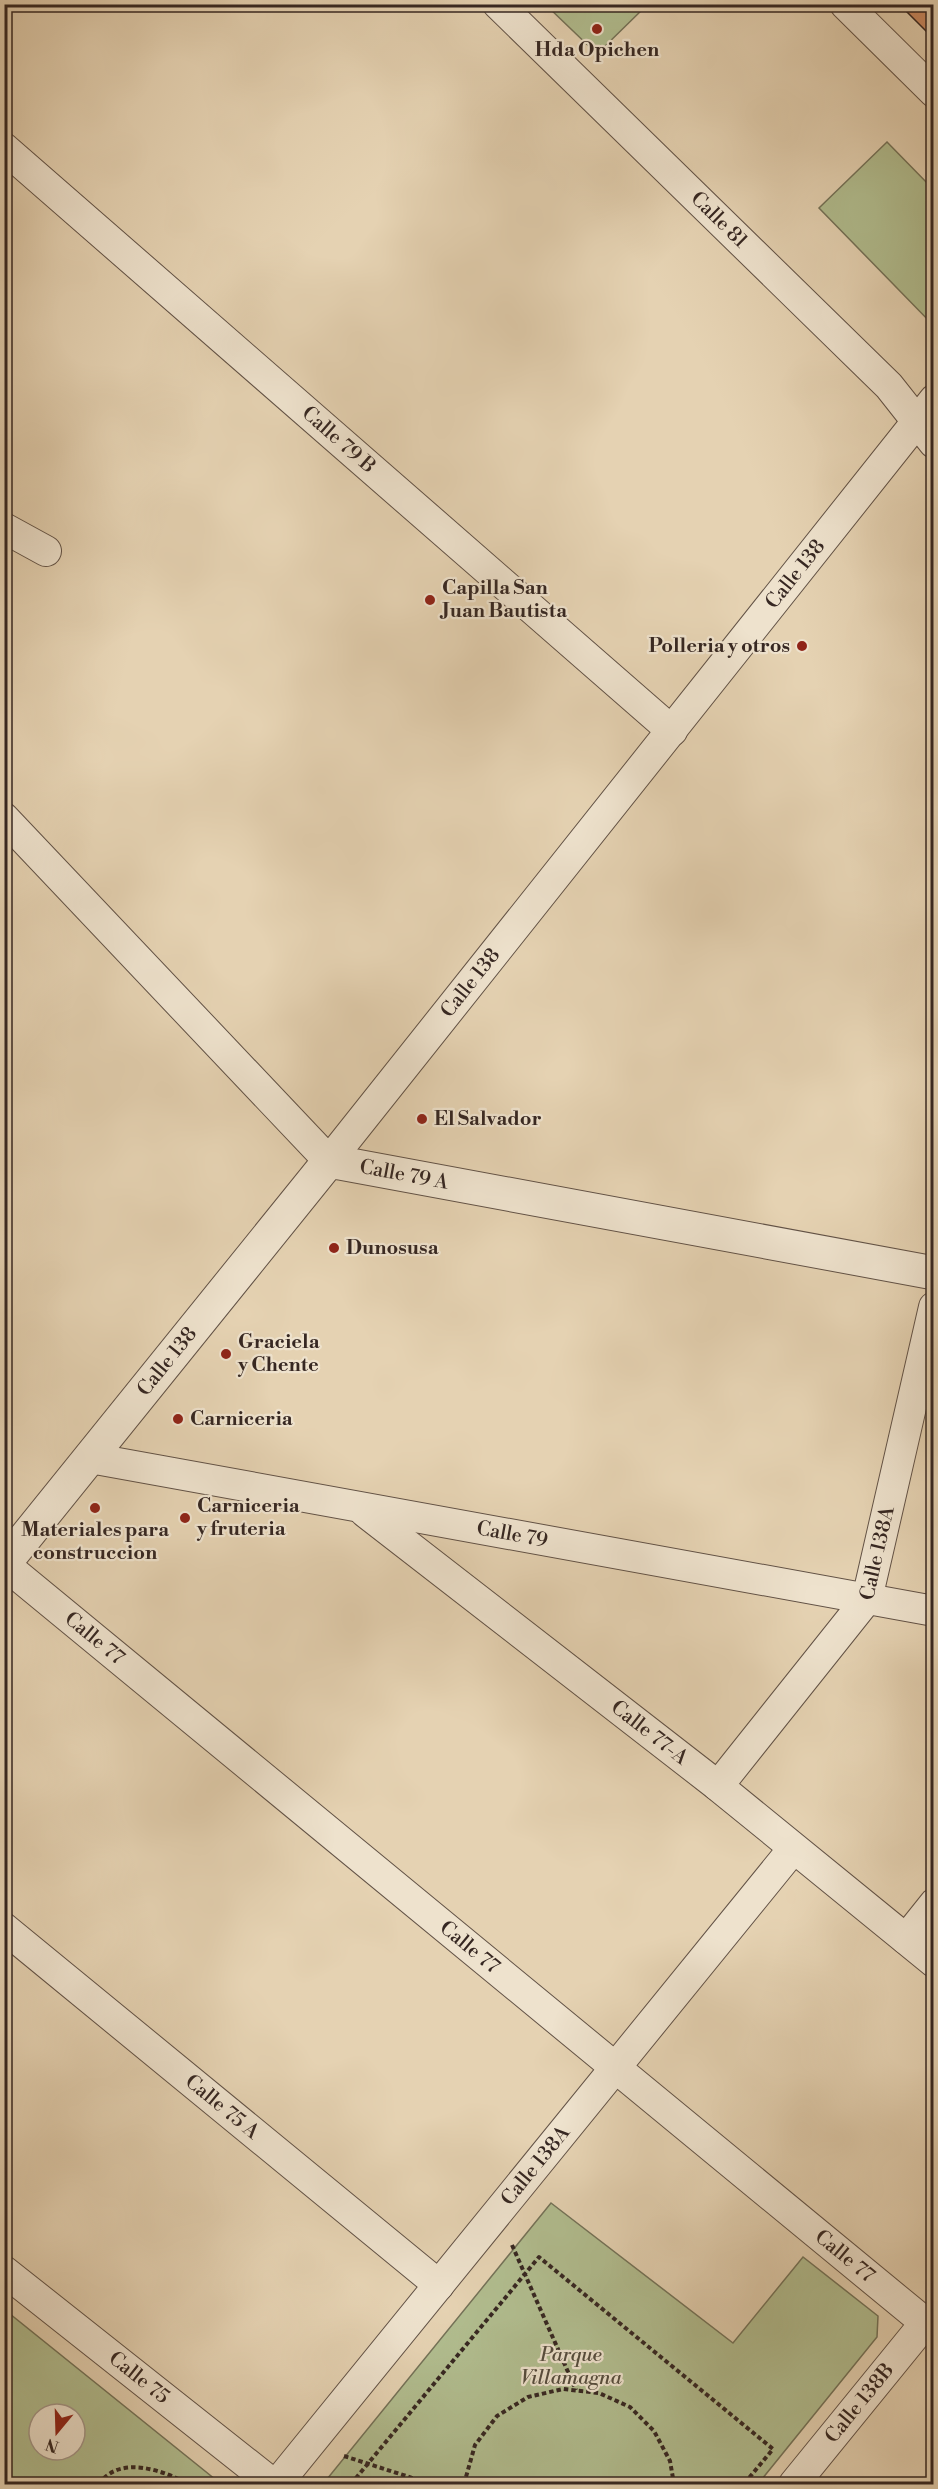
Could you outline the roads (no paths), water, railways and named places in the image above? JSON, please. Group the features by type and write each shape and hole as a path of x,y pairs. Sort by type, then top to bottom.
{"street":[{"name":"Calle 81","path":"498,4 928,422"},
{"path":"845,4 933,92"},
{"name":"Calle 79 B","path":"4,148 672,731"},
{"name":"Calle 138","path":"4,1564 672,731 928,422"},
{"path":"4,528 46,551"},
{"path":"8,821 329,1161"},
{"name":"Calle 79 A","path":"329,1161 933,1273"},
{"name":"Calle 138A","path":"718,1786 867,1599 933,1307"},
{"name":"Calle 79","path":"90,1458 360,1509 933,1611"},
{"name":"Calle 77-A","path":"360,1509 718,1786 933,1962"},
{"name":"Calle 77","path":"4,1564 929,2326"},
{"name":"Calle 138A","path":"275,2484 794,1849"},
{"path":"906,1939 933,1904"},
{"name":"Calle 75 A","path":"4,1928 439,2285"},
{"name":"Calle 75","path":"4,2271 275,2484"},
{"name":"Calle 138B","path":"795,2484 929,2326"}],"place":[{"name":"Hda Opichen","path":"597,29"},
{"name":"Capilla San Juan Bautista","path":"430,600"},
{"name":"Polleria y otros","path":"802,646"},
{"name":"El Salvador","path":"422,1119"},
{"name":"Dunosusa","path":"334,1248"},
{"name":"Graciela y Chente","path":"226,1354"},
{"name":"Carniceria","path":"178,1419"},
{"name":"Materiales para construccion","path":"95,1508"},
{"name":"Carniceria y fruteria","path":"185,1518"}],"park label":[{"name":"Parque Villamagna","path":"571,2366"}]}
